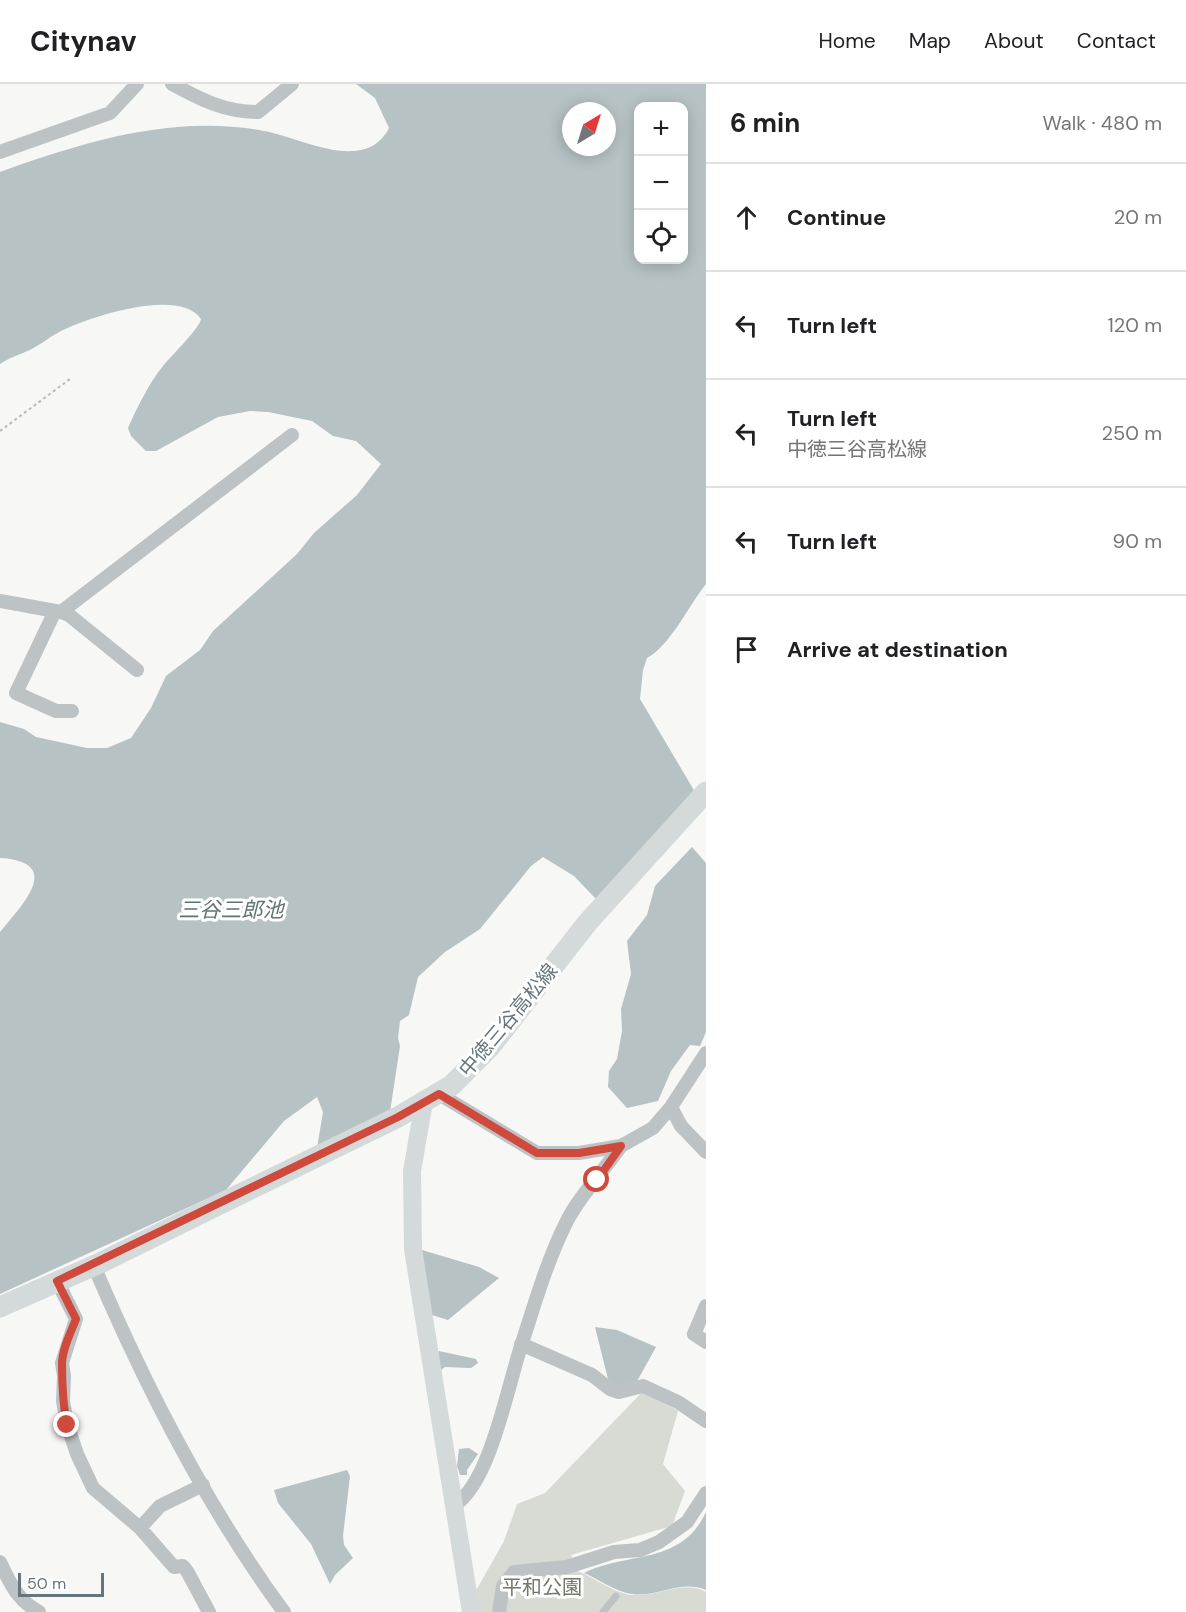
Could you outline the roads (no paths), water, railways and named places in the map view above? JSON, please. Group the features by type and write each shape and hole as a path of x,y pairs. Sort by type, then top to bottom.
{"main road":[{"name":"中徳三谷高松線","path":"0,1306 93,1266 432,1098 475,1064 588,922 706,792"}],"street":[{"path":"0,152 110,113 137,84"},
{"path":"172,84 212,105 231,110 258,112 292,84"},
{"path":"72,711 56,711 16,693 58,611 292,435"},
{"path":"0,601 69,615 137,670"},
{"path":"471,1612 413,1249 412,1171 432,1098 537,1153 579,1153 621,1146 653,1128 671,1107 706,1053"},
{"path":"671,1107 681,1126 706,1152"},
{"path":"455,1505 465,1499 483,1464 498,1425 521,1344 567,1221 621,1146"},
{"path":"93,1266 133,1360 203,1485 261,1581 284,1612"},
{"path":"57,1281 76,1319 62,1363 63,1401 77,1454 93,1488 140,1528 174,1567 183,1566 188,1571 208,1612"},
{"path":"706,1306 694,1334 706,1342"},
{"path":"521,1344 592,1375 610,1389 619,1392 643,1386 678,1402 706,1421"},
{"path":"140,1528 160,1506 203,1485"},
{"path":"500,1612 503,1586 514,1572 567,1568 614,1552 640,1550 659,1542 687,1522 706,1493"},
{"path":"0,1562 13,1590 25,1604 39,1612"}],"lane":[{"path":"603,1612 616,1596"}],"water":[{"name":"三谷三郎池","path":"356,84 706,84 706,584 664,644 647,658 643,670 640,699 695,792 596,899 574,876 543,857 531,866 480,929 445,952 418,977 409,1015 400,1021 398,1038 400,1046 390,1112 317,1148 323,1112 317,1097 284,1121 226,1190 0,1294 0,932 27,898 33,886 34,876 31,867 20,861 0,858 0,722 24,729 36,737 87,748 107,748 131,738 151,708 166,676 200,650 213,631 297,554 314,533 357,495 381,464 356,441 333,436 312,421 268,412 250,411 218,417 156,451 146,451 131,436 128,428 153,380 196,329 201,319 190,310 174,305 134,308 74,325 0,364 0,172 96,141 163,129 196,126 264,131 313,145 348,151 364,149 378,142 389,128 375,98"},
{"path":"692,847 706,863 706,1032 700,1046 690,1045 671,1071 658,1101 627,1108 608,1087 609,1071 617,1059 622,1031 621,1009 631,974 627,941 647,915 655,886"},
{"path":"422,1250 479,1267 499,1278 448,1320 432,1315 418,1260"},
{"path":"595,1327 617,1330 656,1347 636,1383 622,1388 609,1383"},
{"path":"439,1351 476,1359 478,1363 471,1368 445,1367 440,1371 436,1355"},
{"path":"469,1448 478,1454 467,1470 467,1475 460,1475 457,1466 459,1449"},
{"path":"347,1470 350,1476 343,1536 344,1545 353,1558 335,1575 330,1584 311,1544 278,1503 274,1490"},
{"path":"706,1512 706,1590 696,1587 678,1587 650,1594 632,1594 613,1588 584,1573 601,1566 668,1549 683,1541 695,1529"}],"park label":[{"name":"平和公園","path":"542,1587"}]}
